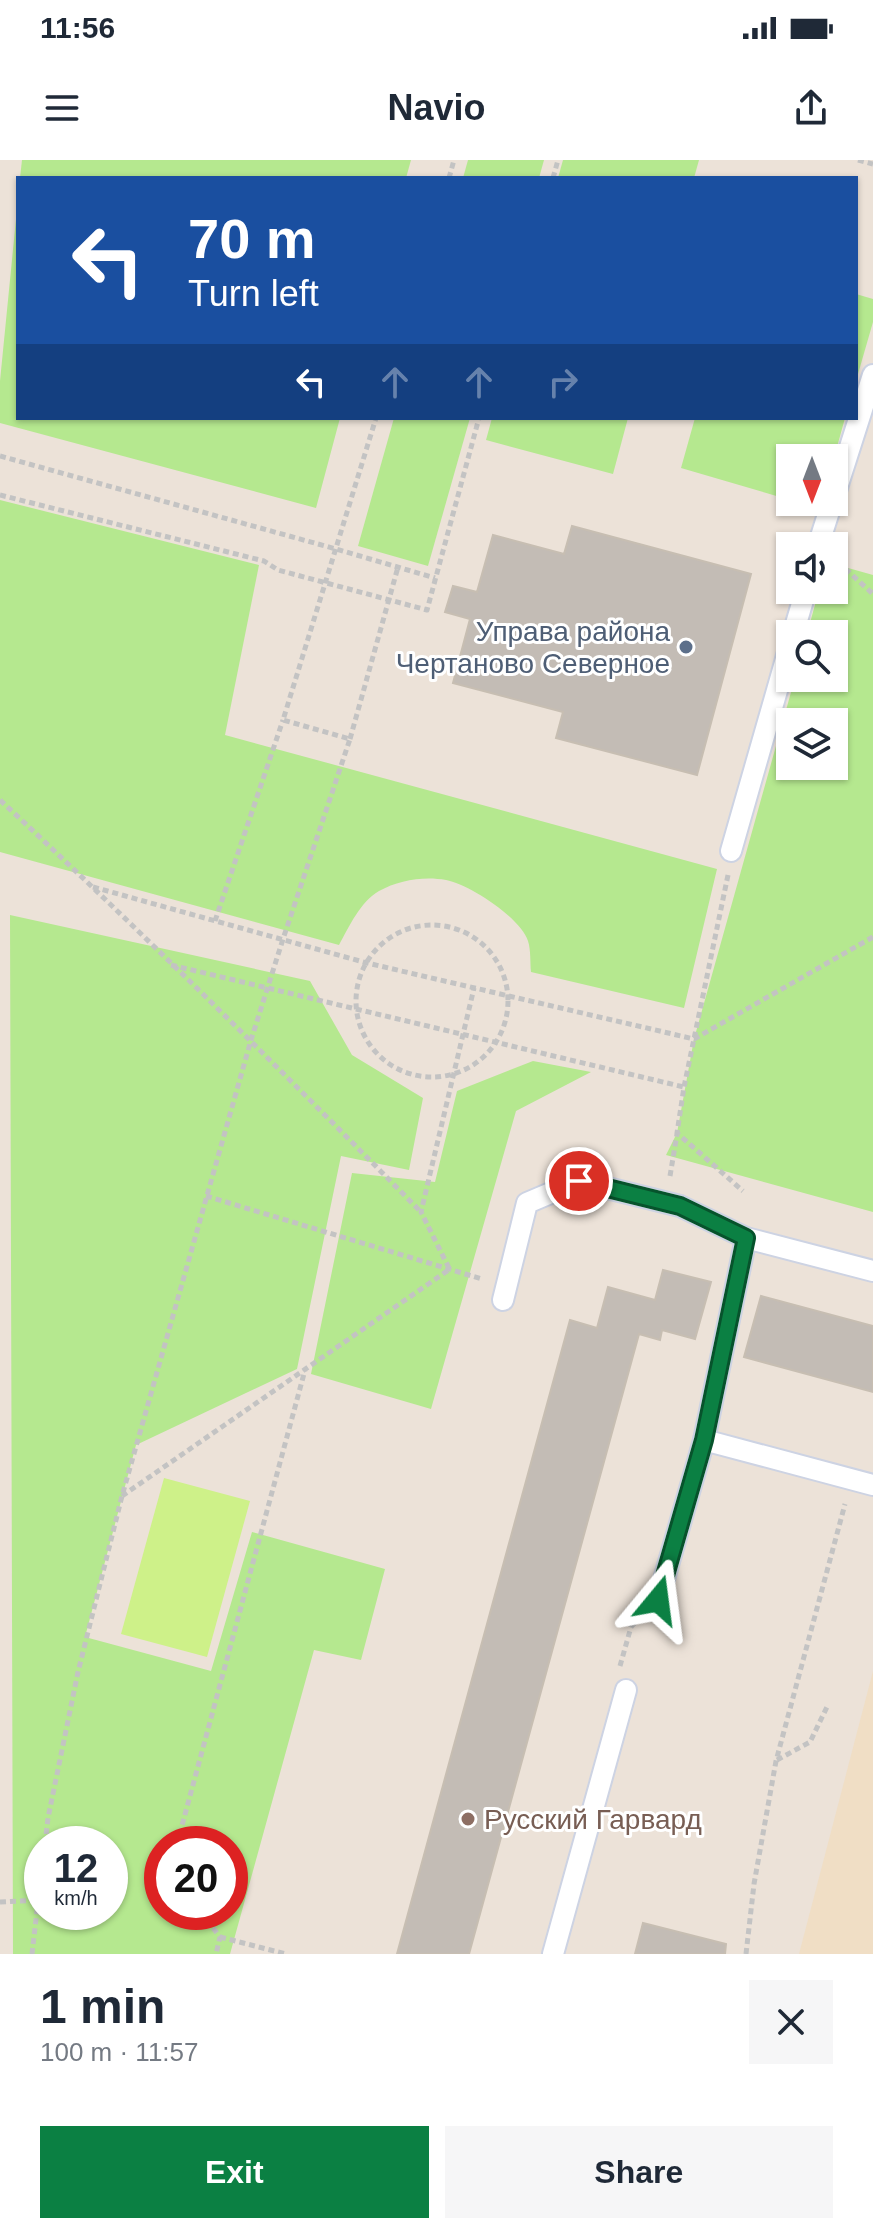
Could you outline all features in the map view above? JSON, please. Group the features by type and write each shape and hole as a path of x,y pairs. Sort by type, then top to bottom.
{"lane":[{"path":"848,453 873,375"},
{"path":"731,851 777,692"},
{"path":"503,1300 527,1203 579,1181 680,1206 746,1238 873,1271"},
{"path":"658,1600 704,1440 746,1238"},
{"path":"704,1440 873,1485"},
{"path":"553,1954 626,1690"}],"path":[{"path":"858,160 873,164"},
{"path":"215,921 283,720 375,420"},
{"path":"0,495 264,561 278,570 427,610 478,420"},
{"path":"0,456 435,578"},
{"path":"47,1826 78,1672 122,1496 251,1040 350,739 398,567"},
{"path":"848,572 873,594"},
{"path":"283,720 350,739"},
{"path":"0,800 251,1040 421,1212 450,1269"},
{"path":"671,1172 684,1087 727,879"},
{"path":"93,887 367,963 694,1039 873,937"},
{"path":"438,925 462,931 483,944 498,963 507,986 508,1010 501,1033 487,1054 467,1069 452,1074 442,1077 416,1076 392,1067 373,1050 360,1028 355,1003 359,977 367,963 390,937 413,927 438,925"},
{"path":"170,964 684,1087"},
{"path":"421,1212 474,988"},
{"path":"677,1133 743,1191"},
{"path":"206,1196 450,1269"},
{"path":"122,1496 450,1269"},
{"path":"182,1826 305,1370"},
{"path":"746,1954 754,1884 776,1761 852,1479"},
{"path":"619,1669 631,1627"},
{"path":"776,1761 810,1742 827,1707"},
{"path":"0,1902 24,1901"},
{"path":"32,1954 35,1930"},
{"path":"215,1930 220,1937 286,1954"},
{"path":"216,1954 220,1937"}],"shaded area":[{"path":"873,1671 873,1954 799,1954"}],"green space":[{"path":"22,160 411,160 407,176 20,176"},
{"path":"468,160 544,160 540,176 464,176"},
{"path":"563,160 699,160 695,176 559,176"},
{"path":"16,219 16,420 339,420 316,508 0,423 0,381"},
{"path":"858,295 873,299 873,322 858,374"},
{"path":"393,420 469,420 428,566 358,546"},
{"path":"491,420 627,420 613,474 486,440"},
{"path":"694,420 844,420 838,444 776,444 776,496 681,468"},
{"path":"0,500 259,565 225,735 717,869 684,1008 531,972 528,941 515,922 480,895 446,880 412,880 379,891 361,908 339,945 0,852"},
{"path":"848,568 873,575 873,1212 666,1155 677,1133 694,1039 776,746 776,780 848,780 848,708 787,708 791,692 848,692 848,620 811,620 815,604 848,604"},
{"path":"10,915 310,981 352,1055 423,1098 409,1170 341,1156 297,1369 136,1445 85,1637 211,1671 252,1532 385,1569 361,1660 314,1650 248,1889 248,1826 144,1826 144,1930 237,1930 230,1954 13,1954"},
{"path":"533,1061 591,1072 516,1111 431,1409 311,1374 352,1173 435,1182 457,1091"},
{"path":"164,1478 250,1501 207,1657 121,1634"}],"building":[{"path":"572,526 751,574 697,775 556,738 563,712 453,683 470,619 445,612 453,586 477,592 493,535 564,554"},
{"path":"663,1270 711,1282 695,1339 662,1330 660,1340 639,1334 469,1954 397,1954 570,1320 597,1328 608,1287 655,1300"},
{"path":"761,1296 873,1326 873,1392 744,1357"},
{"path":"643,1923 726,1944 725,1954 635,1954"}],"place":[{"name":"Управа района Чертаново Северное","path":"686,647"},
{"name":"Русский Гарвард","path":"468,1819"}],"route":[{"path":"579,1181 680,1206 746,1238 704,1440 658,1600"}]}
